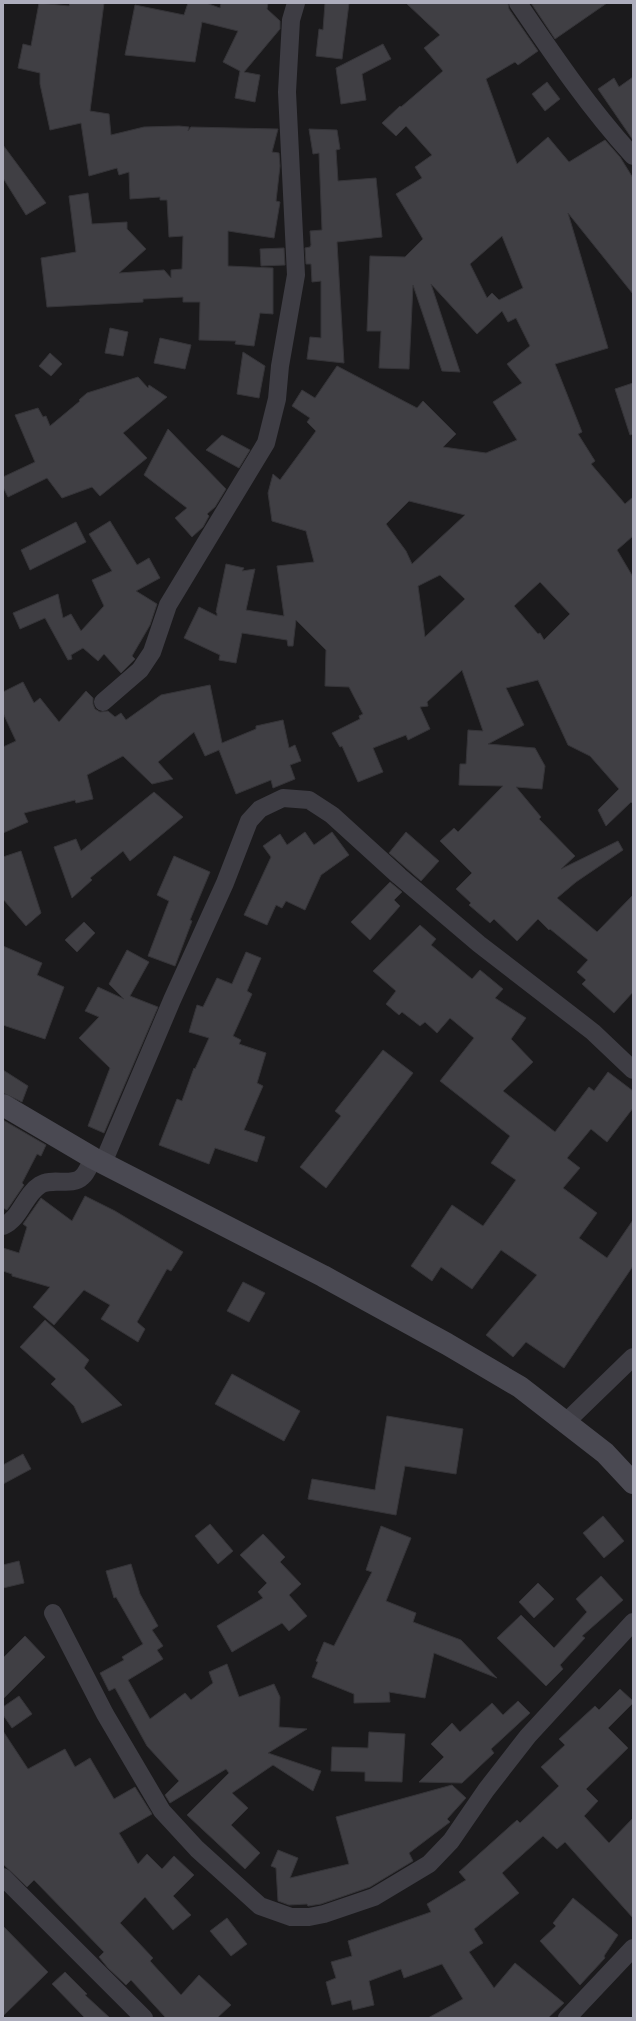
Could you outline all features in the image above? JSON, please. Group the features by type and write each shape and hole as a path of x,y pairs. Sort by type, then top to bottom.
{"street":[{"path":"103,702 140,670 152,652 168,605 266,443 277,399 280,366 296,275 287,92 291,20 296,3"},
{"path":"518,3 566,73 613,135 633,156"},
{"path":"3,1226 14,1220 38,1186 44,1182 77,1180 98,1161 225,883 249,821 260,809 283,798 309,800 332,815 399,876 479,944 593,1032 633,1070"},
{"path":"3,1106 98,1161 323,1276 447,1344 520,1387 605,1453 633,1483"},
{"path":"566,1422 631,1361"},
{"path":"52,1613 105,1714 162,1811 197,1849 260,1906 291,1917 309,1917 324,1914 374,1897 429,1864 451,1842 486,1790 528,1736 633,1622"},
{"path":"3,1878 144,2018"},
{"path":"567,2018 633,1948"}],"building":[{"path":"39,3 69,6 70,3 104,3 90,111 109,114 111,135 144,127 179,126 189,127 188,131 191,127 278,129 272,152 279,153 280,166 276,201 280,202 274,238 228,231 228,266 273,268 273,314 260,313 254,346 235,344 236,341 199,340 200,302 183,302 183,297 143,299 143,302 47,307 41,258 76,252 69,196 88,193 92,224 127,222 127,229 146,249 119,273 164,270 171,278 171,270 182,269 183,236 169,237 167,200 160,200 160,197 130,199 129,172 119,175 117,168 89,176 81,123 50,130 40,84 40,73 18,68 23,44 31,46"},
{"path":"188,3 206,3 220,8 221,3 268,3 267,9 280,21 280,29 244,72 260,75 255,102 235,98 240,71 223,62 238,31 202,22 195,62 125,55 135,5 184,15"},
{"path":"325,3 349,3 342,59 316,56 319,29 323,30"},
{"path":"406,3 508,3 509,9 538,51 518,65 515,62 486,79 517,164 548,137 569,162 605,140 620,157 633,178 633,294 568,213 608,348 555,364 582,432 578,434 595,461 591,464 625,504 633,497 633,536 617,550 633,577 633,804 631,802 606,826 598,810 619,789 590,756 568,745 538,680 506,688 524,725 488,744 535,748 545,766 542,789 516,787 541,817 539,819 575,856 561,869 618,841 623,850 576,882 557,898 597,932 633,895 633,992 614,1013 582,984 586,980 577,972 588,960 550,929 549,930 538,919 517,941 494,919 490,923 469,905 471,903 456,889 472,873 440,841 454,828 458,832 503,786 459,785 460,764 466,764 468,730 483,731 462,670 427,702 428,706 420,707 430,729 408,740 406,735 373,748 383,772 358,782 342,746 340,747 332,733 360,719 359,716 363,714 349,687 325,686 326,650 296,620 293,646 288,646 287,640 242,633 236,663 219,660 220,655 184,638 199,607 217,616 216,612 226,564 244,568 242,571 255,569 246,610 284,616 277,566 314,562 306,531 272,521 268,493 273,474 280,480 316,431 307,422 310,418 292,406 302,390 315,398 337,366 417,408 423,401 456,434 443,447 486,453 517,440 493,402 522,383 507,364 530,346 516,318 508,322 502,311 477,334 431,284 460,372 442,371 413,285 409,369 379,368 381,331 367,331 370,256 405,257 423,239 396,194 422,178 415,167 432,155 406,126 396,136 382,123 400,106 401,107 443,71 424,48 440,35","holes":["502,236 523,288 499,300 492,293 487,298 470,264","409,501 465,515 412,564 406,551 386,524","440,575 465,599 425,637 418,586","540,582 570,614 544,640 540,633 538,634 514,606"]},
{"path":"531,3 607,3 555,39"},
{"path":"383,44 391,59 362,74 366,100 341,104 336,68"},
{"path":"633,77 633,140 598,89 614,78 619,87"},
{"path":"547,82 560,99 545,111 532,94"},
{"path":"309,129 337,130 340,149 336,150 338,181 376,178 382,237 337,242 344,363 307,359 310,337 321,338 321,281 312,282 311,264 306,264 305,248 310,247 311,245 310,231 322,230 319,153 313,154"},
{"path":"3,145 46,203 26,215 3,178"},
{"path":"284,248 285,265 261,266 260,249"},
{"path":"110,328 128,332 123,356 105,353"},
{"path":"160,338 191,345 185,369 154,363"},
{"path":"243,352 265,366 259,398 237,394"},
{"path":"50,353 62,364 51,376 39,366"},
{"path":"138,377 148,388 149,385 167,397 123,433 147,458 100,496 92,487 62,498 47,478 8,497 3,487 3,477 35,462 15,415 38,408 43,417 46,416 50,426 80,401 79,400 87,393"},
{"path":"633,383 633,434 630,435 615,389"},
{"path":"168,429 226,489 215,507 207,514 209,516 203,527 192,537 175,518 187,508 144,475"},
{"path":"222,435 250,450 239,468 206,450"},
{"path":"110,521 137,565 149,558 160,578 136,591 157,604 150,625 132,656 135,659 121,673 104,654 98,661 83,648 71,655 72,659 68,660 45,618 20,629 13,613 58,594 63,618 71,614 81,631 104,606 92,580 112,571 89,534"},
{"path":"76,522 86,542 30,570 21,550"},
{"path":"23,682 34,703 40,698 59,722 86,691 93,698 95,709 100,712 108,711 115,717 121,713 126,720 161,695 210,685 222,743 256,729 256,726 283,720 289,748 295,745 301,761 290,765 295,779 273,788 271,780 236,794 219,750 205,756 194,732 158,762 173,779 152,784 123,756 87,775 93,799 76,803 75,800 24,813 28,822 3,833 3,747 16,741 3,713 3,692"},
{"path":"154,792 183,817 130,861 123,851 90,878 92,880 72,898 54,847 76,839 81,851"},
{"path":"305,832 314,845 332,832 349,855 321,875 305,910 286,901 282,908 276,905 267,925 244,915 271,857 263,846 280,834 287,845"},
{"path":"406,832 439,861 421,881 389,853"},
{"path":"21,851 41,913 26,926 3,899 3,857"},
{"path":"174,856 210,872 190,920 192,921 175,966 148,956 169,901 157,895"},
{"path":"390,882 402,892 394,900 400,906 370,940 351,922"},
{"path":"84,922 95,933 77,952 65,940"},
{"path":"420,925 436,939 431,945 472,979 480,970 503,989 495,998 526,1018 511,1039 533,1062 503,1091 555,1132 589,1087 594,1091 608,1072 633,1091 633,1108 607,1142 591,1129 567,1158 580,1168 563,1188 597,1213 579,1238 607,1258 633,1220 633,1266 564,1368 526,1342 513,1357 486,1335 537,1275 501,1250 472,1289 441,1267 432,1281 411,1266 452,1205 483,1226 516,1180 491,1163 510,1136 440,1081 474,1038 450,1018 437,1033 425,1022 420,1026 402,1012 399,1015 386,1004 396,991 373,971"},
{"path":"3,946 42,963 37,975 64,987 45,1039 3,1025"},
{"path":"127,950 149,962 130,996 158,1007 104,1133 88,1126 110,1068 79,1038 99,1017 85,1011 98,987 124,999 109,984"},
{"path":"246,952 261,958 247,991 252,994 233,1036 241,1040 239,1044 266,1053 257,1083 263,1086 244,1130 265,1137 257,1162 215,1148 209,1164 159,1145 177,1099 182,1101 194,1068 195,1069 209,1038 189,1032 197,1005 203,1007 217,978 232,984"},
{"path":"383,1050 413,1073 326,1188 300,1167 341,1116 335,1111"},
{"path":"3,1070 28,1086 22,1102 3,1093"},
{"path":"3,1120 46,1145 41,1156 37,1154 22,1183 24,1185 7,1210 3,1208"},
{"path":"85,1196 115,1211 183,1252 171,1271 167,1269 137,1322 145,1329 138,1342 101,1319 110,1305 84,1290 54,1325 33,1307 50,1287 12,1276 12,1274 3,1271 3,1248 19,1253 27,1227 23,1224 41,1198 72,1221"},
{"path":"243,1282 265,1293 249,1322 227,1311"},
{"path":"45,1320 89,1360 84,1368 122,1405 82,1423 74,1406 51,1384 56,1379 20,1347"},
{"path":"232,1374 300,1411 284,1441 215,1404"},
{"path":"387,1416 463,1429 456,1474 405,1466 396,1515 308,1499 312,1479 375,1490"},
{"path":"23,1454 31,1469 3,1484 3,1465"},
{"path":"603,1516 624,1541 604,1558 583,1533"},
{"path":"210,1524 233,1551 218,1564 195,1536"},
{"path":"381,1526 411,1538 386,1601 416,1613 413,1622 461,1640 497,1678 434,1653 425,1698 389,1692 390,1702 354,1703 354,1694 312,1677 318,1662 316,1661 324,1642 334,1646 372,1572 366,1570"},
{"path":"263,1534 285,1557 280,1562 301,1584 289,1595 307,1616 289,1631 282,1623 232,1652 217,1626 263,1598 258,1592 267,1583 240,1555"},
{"path":"19,1561 24,1583 3,1588 3,1565"},
{"path":"131,1564 140,1594 158,1626 152,1630 163,1646 157,1650 163,1659 128,1680 150,1719 185,1693 191,1700 213,1683 209,1672 227,1664 239,1697 274,1684 280,1697 279,1727 307,1729 268,1753 321,1771 313,1791 273,1765 232,1793 248,1808 231,1825 260,1853 245,1869 187,1815 229,1773 226,1769 170,1803 165,1795 179,1781 147,1746 115,1688 109,1691 100,1673 124,1660 122,1657 143,1644 116,1597 114,1598 106,1571"},
{"path":"601,1576 623,1600 582,1636 585,1638 560,1665 563,1669 546,1686 497,1638 521,1615 554,1648 587,1612 576,1599"},
{"path":"538,1583 554,1599 534,1618 519,1602"},
{"path":"25,1636 45,1657 3,1699 3,1658"},
{"path":"620,1689 633,1701 633,1703 608,1728 628,1748 586,1789 598,1801 584,1816 609,1843 633,1818 633,1918 565,1842 557,1849 543,1836 502,1873 519,1893 474,1929 483,1943 469,1952 494,1988 515,1963 564,2003 548,2018 428,2018 463,1999 442,1964 404,1978 401,1969 369,1981 374,2005 353,2010 351,2000 332,2005 326,1982 336,1978 331,1962 352,1956 348,1941 431,1912 427,1904 466,1880 459,1872 517,1820 520,1823 559,1786 541,1767 565,1745 559,1739 595,1706 599,1710"},
{"path":"19,1696 32,1714 12,1728 3,1715 3,1707"},
{"path":"518,1701 530,1713 491,1749 494,1753 462,1783 419,1782 444,1757 431,1744 452,1723 460,1732 492,1703 503,1715"},
{"path":"3,1731 28,1769 65,1749 75,1767 90,1758 114,1799 135,1787 152,1814 119,1833 138,1864 147,1854 162,1869 174,1856 194,1875 173,1896 191,1915 173,1930 145,1897 120,1923 153,1958 150,1961 181,1995 199,1975 231,2005 217,2018 166,2018 131,1980 126,1985 108,1968 99,1957 104,1952 34,1880 27,1887 3,1864"},
{"path":"369,1732 405,1734 402,1782 365,1781 365,1772 331,1771 332,1747 368,1748"},
{"path":"452,1785 466,1798 447,1819 450,1822 409,1853 413,1861 370,1887 321,1904 308,1906 307,1904 289,1905 278,1901 276,1868 271,1866 278,1850 298,1858 290,1878 349,1864 336,1817"},
{"path":"573,1898 618,1935 604,1956 605,1958 580,1985 540,1941 556,1926 553,1923"},
{"path":"227,1918 247,1944 231,1956 210,1931"},
{"path":"3,1926 48,1972 3,2016"},
{"path":"65,1972 87,1994 85,1995 110,2018 85,2018 52,1984"}]}
